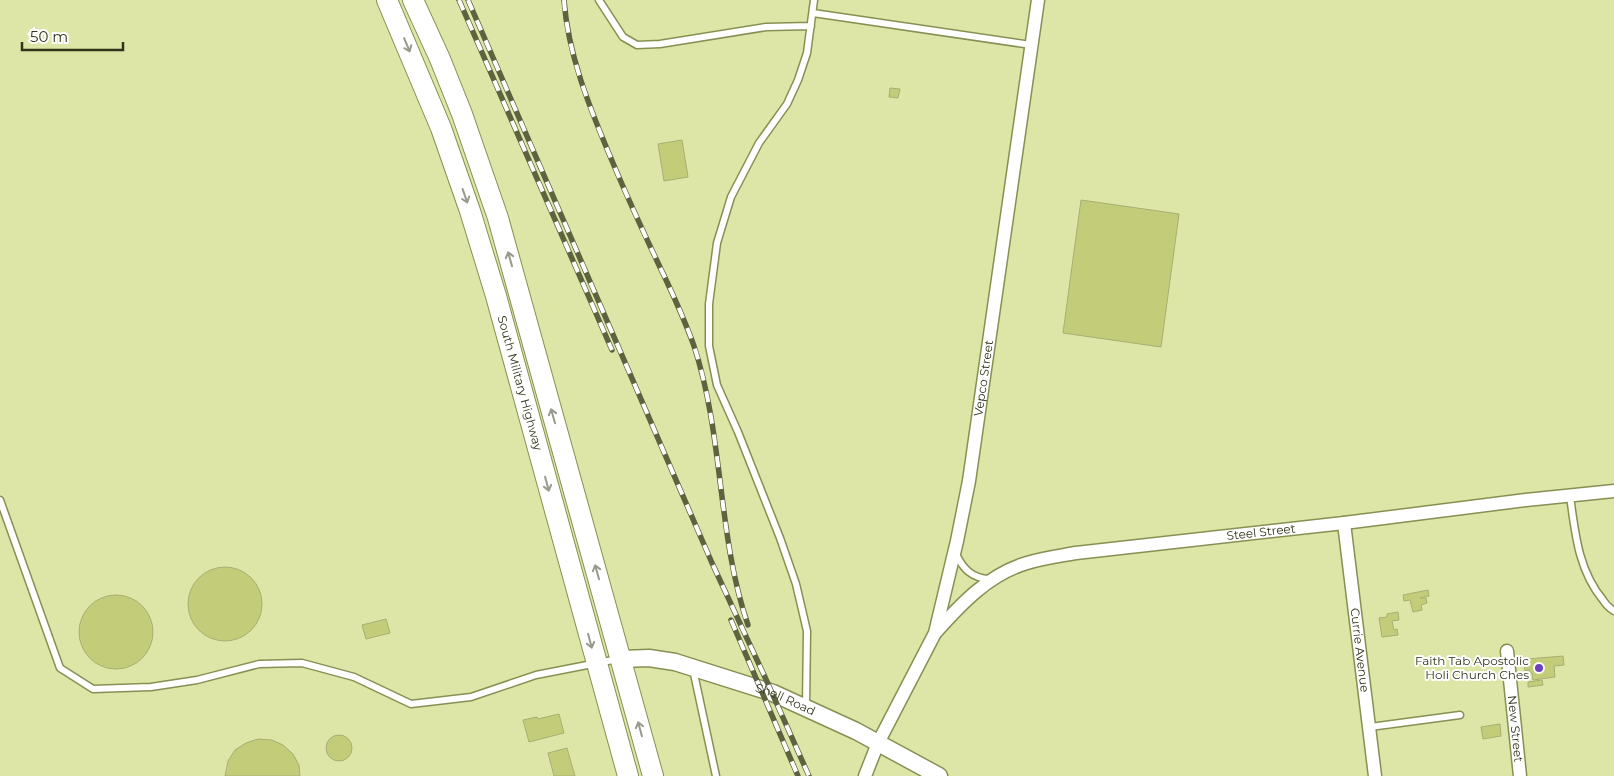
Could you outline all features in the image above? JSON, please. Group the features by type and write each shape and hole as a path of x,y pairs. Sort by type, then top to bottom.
{"main road":[{"name":"South Military Highway","path":"387,0 441,128 470,212 496,296 628,776"},
{"name":"South Military Highway","path":"413,0 440,59 462,114 498,218 653,776"}],"street":[{"name":"Vepco Street","path":"864,776 878,743 935,633 955,552 968,481 1038,0"},
{"name":"Steel Street","path":"935,633 957,609 993,579 1025,563 1076,553 1614,491"},
{"name":"Currie Avenue","path":"1344,523 1376,776"},
{"name":"New Street","path":"1507,651 1520,776"},
{"name":"Shell Road","path":"621,659 649,658 675,662 773,693 878,743 939,776"}],"lane":[{"path":"599,0 623,37 637,45 660,44 766,27 811,26"},
{"path":"806,708 807,632 796,584 749,458 717,385 709,346 709,304 717,243 731,197 759,142 787,104 807,53 814,0"},
{"path":"813,12 1031,45"},
{"path":"1570,496 1577,546 1583,566 1596,592 1610,609 1614,611"},
{"path":"0,500 60,668 92,689 151,687 197,680 259,664 302,663 354,677 411,704 471,697 536,675 621,659"},
{"path":"955,552 960,562 977,578 993,579"},
{"path":"693,668 716,776"},
{"path":"1370,727 1460,716"}],"building":[{"path":"890,88 900,89 898,98 889,97"},
{"path":"682,140 688,177 664,181 658,144"},
{"path":"1081,200 1179,214 1161,347 1063,333"},
{"path":"218,567 232,567 246,573 256,583 262,597 260,618 246,635 232,641 218,641 204,635 194,625 188,611 188,597 194,583 204,573"},
{"path":"1428,590 1429,596 1420,598 1426,598 1427,603 1421,605 1422,610 1413,612 1410,600 1404,601 1403,595"},
{"path":"109,595 123,595 137,601 147,611 153,625 151,646 137,663 123,669 109,669 95,663 85,653 79,639 79,625 85,611 95,601"},
{"path":"1398,612 1399,620 1392,621 1394,630 1397,629 1398,635 1382,637 1379,618"},
{"path":"386,619 390,633 366,639 362,625"},
{"name":"Faith Tab Apostolic Holi Church Ches","path":"1563,656 1564,665 1554,666 1555,677 1533,680 1532,673 1529,670 1525,671 1524,663 1529,663 1528,659"},
{"path":"1542,680 1543,685 1528,687 1528,682"},
{"path":"559,714 564,733 529,742 523,720"},
{"path":"1500,724 1501,736 1483,739 1481,727"},
{"path":"339,735 348,739 352,748 348,757 339,761 330,757 326,748 330,739"},
{"path":"258,739 272,740 283,745 293,754 299,765 300,776 225,776 228,761 235,750 246,743"},
{"path":"567,748 575,776 554,776 548,753"}],"railway":[{"path":"459,0 612,350"},
{"path":"468,0 712,563 809,776"},
{"path":"564,0 570,40 587,99 621,183 677,304 694,346 704,380 711,415 731,556 738,591 748,625"},
{"path":"731,620 798,776"}],"place":[{"name":"Faith Tab Apostolic Holi Church Ches","path":"1539,668"}]}
